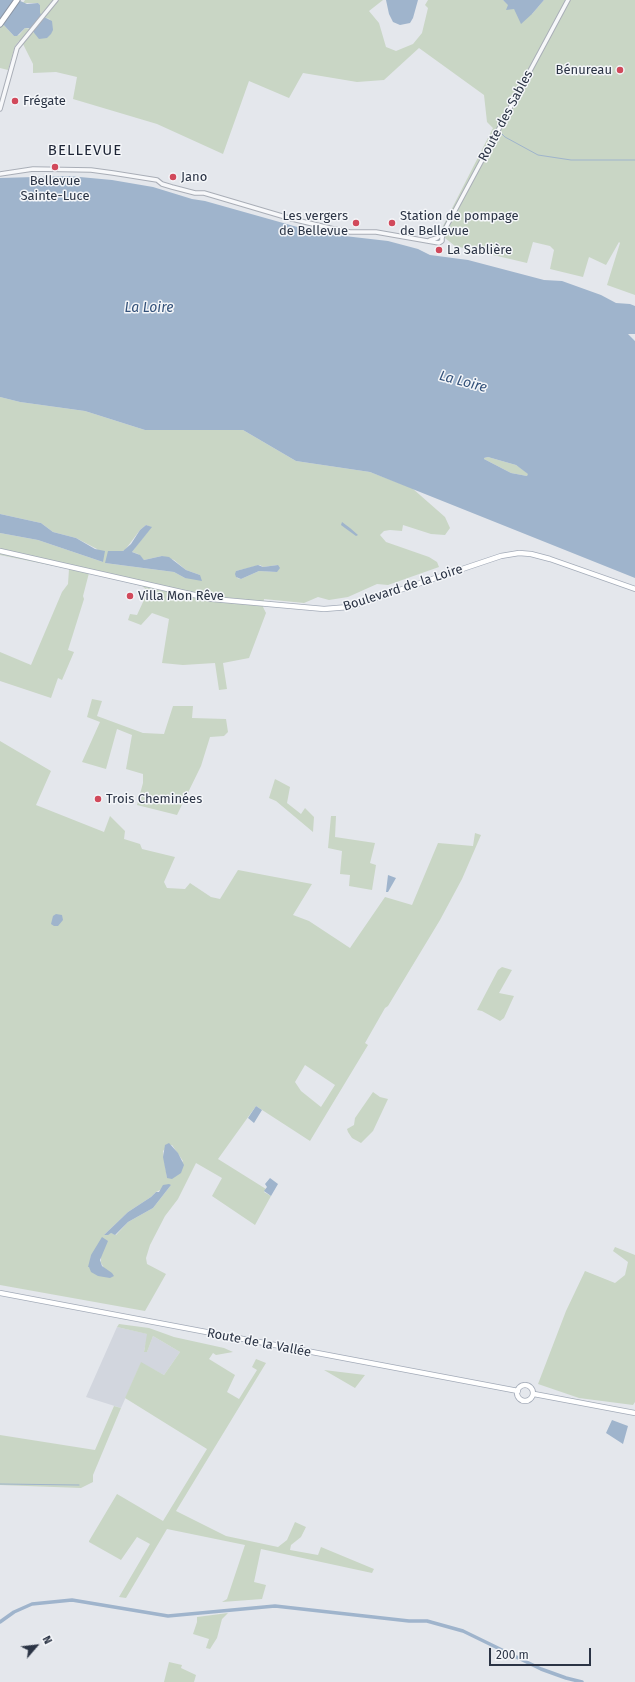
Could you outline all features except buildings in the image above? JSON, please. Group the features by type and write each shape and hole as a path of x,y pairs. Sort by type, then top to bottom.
{"highway":[{"path":"0,24 16,0"},
{"path":"6,15 10,13 20,0"}],"main road":[{"name":"Boulevard de la Loire","path":"0,551 212,599 324,609 349,607 501,556 519,553 531,554 550,559 635,589"},
{"name":"Route de la Vallée","path":"0,1293 518,1391"},
{"path":"526,1385 532,1389 534,1394 530,1400 523,1401 518,1396 518,1391 521,1386 526,1385"},
{"path":"534,1394 635,1413"}],"street":[{"path":"0,109 14,57 20,44 56,0"},
{"name":"Route des Sables","path":"0,174 33,169 91,170 113,173 157,180 162,184 172,187 195,193 204,193 324,227 350,232 376,232 428,240 439,239 568,0"}],"shaded area":[{"path":"117,1327 148,1334 144,1351 147,1352 153,1336 180,1352 164,1375 141,1363 121,1408 86,1397"}],"green space":[{"path":"25,0 383,0 369,11 379,23 386,47 396,51 413,44 422,33 428,8 425,5 428,0 503,0 514,9 532,14 544,0 635,0 635,295 607,285 620,243 619,242 606,265 589,257 583,277 550,269 554,250 550,246 533,242 527,263 455,246 445,238 442,228 493,128 487,122 484,95 419,48 384,80 357,82 303,73 289,98 249,81 223,154 157,124 73,99 77,77 56,72 33,73 33,64 23,44 19,41 15,46 8,70 0,68 0,21 14,36 19,35 25,28 31,29 34,33 50,19 45,18 40,14 40,5 38,3 23,3"},
{"path":"0,397 20,402 85,411 145,430 243,430 296,461 370,472 412,488 445,517 450,528 445,535 431,534 403,525 402,531 384,531 380,535 386,542 429,557 437,562 439,567 388,585 377,584 348,597 329,600 318,597 304,603 264,599 263,607 266,613 249,658 223,663 227,689 219,690 215,663 183,665 162,663 169,619 152,613 141,625 128,620 130,614 137,615 147,590 142,586 89,573 83,596 84,599 68,650 74,652 62,680 58,678 51,698 0,681 0,652 31,665 62,592 68,584 69,569 0,555 0,533 38,540 103,562 97,549 76,538 53,532 41,523 0,514","holes":["146,525 151,527 132,552 138,554 144,560 162,556 174,560 186,570 200,575 185,578 174,572 105,563 125,550 140,530","260,565 263,567 278,565 277,572 259,571 241,579 237,578 236,571"]},
{"path":"488,457 516,465 529,474 527,476 511,473 484,459"},
{"path":"92,699 102,701 97,716 143,733 164,734 173,706 193,706 192,718 226,719 228,732 224,736 210,737 201,766 177,815 137,805 143,783 143,774 126,769 132,735 117,729 106,769 82,762 100,722 87,717"},
{"path":"0,741 51,771 36,805 104,832 110,816 125,831 124,839 140,844 142,849 175,857 164,882 167,888 185,889 190,883 211,897 220,899 238,870 312,884 293,915 309,921 350,948 385,897 412,905 438,843 473,846 475,833 481,835 462,879 440,920 388,1006 385,1008 365,1043 368,1045 310,1141 256,1106 218,1159 266,1189 264,1192 271,1196 255,1225 212,1196 222,1178 196,1163 178,1199 165,1216 150,1245 146,1258 147,1264 166,1274 145,1311 0,1285","holes":["305,1065 335,1085 321,1107 301,1091 295,1082","172,1145 183,1161 167,1178 163,1151","171,1185 153,1208 128,1222 116,1235 111,1233 104,1235 128,1212 156,1192","91,1255 101,1257 101,1263 104,1268 90,1263"]},
{"path":"275,779 290,787 287,803 301,814 305,808 314,817 313,832 276,801 269,798"},
{"path":"331,816 336,816 335,837 375,843 370,863 376,865 372,890 349,886 350,875 340,874 342,851 328,848"},
{"path":"502,967 512,970 499,993 514,996 504,1018 500,1021 482,1011 477,1010 498,970"},
{"path":"373,1092 380,1097 388,1099 373,1131 361,1143 352,1138 347,1129 354,1125 355,1118"},
{"path":"615,1247 635,1255 635,1402 633,1405 579,1398 538,1384 566,1311 585,1271 615,1283 625,1275 628,1262 613,1251"},
{"path":"119,1324 149,1328 174,1337 224,1348 233,1352 216,1355 213,1353 209,1359 235,1375 227,1392 239,1399 257,1370 252,1367 256,1359 266,1363 176,1511 226,1536 278,1547 287,1540 295,1522 306,1527 301,1537 291,1545 290,1550 318,1555 321,1547 374,1569 372,1573 261,1549 254,1582 266,1585 262,1599 222,1602 227,1599 245,1545 167,1529 126,1598 119,1597 150,1544 137,1537 121,1560 89,1541 117,1494 163,1521 207,1449 125,1398 141,1362 164,1375 180,1352 153,1336 147,1352 144,1352 147,1334 117,1327"},
{"path":"324,1370 365,1375 355,1388"},
{"path":"114,1406 121,1408 93,1475 93,1482 81,1488 0,1485 0,1435 95,1450"},
{"path":"228,1613 222,1619 217,1638 210,1649 206,1648 209,1639 193,1634 197,1617"},
{"path":"169,1662 182,1665 181,1668 196,1675 194,1682 164,1682"}],"water":[{"path":"0,0 18,0 27,4 38,3 40,5 40,13 42,16 52,21 53,30 51,34 47,38 39,39 31,29 25,28 17,36 14,36 0,21"},
{"path":"386,0 418,0 410,23 400,25 393,22 389,14"},
{"path":"503,0 544,0 521,24 514,9 506,10 508,5"},
{"name":"La Loire","path":"69,176 112,180 153,187 308,230 327,234 388,241 418,249 430,255 468,260 544,280 562,281 601,295 616,303 635,306 635,334 628,334 635,341 635,578 370,472 296,461 243,430 145,430 85,411 20,402 0,397 0,178","holes":["488,457 516,465 528,474 527,476 511,473 484,458"]},
{"path":"0,514 41,523 53,532 76,538 95,549 105,551 103,562 38,540 0,533"},
{"path":"342,522 358,535 356,536 341,525"},
{"path":"146,525 152,527 132,552 140,555 144,560 162,556 169,557 186,570 200,575 202,581 185,578 174,572 105,563 108,551 123,551 131,544 140,530"},
{"path":"258,565 263,567 278,565 280,568 277,572 259,571 241,579 236,577 236,571"},
{"path":"388,875 396,878 388,892 386,892"},
{"path":"56,914 62,915 63,920 58,926 54,926 51,924 53,916"},
{"path":"256,1106 262,1110 254,1123 248,1118"},
{"path":"169,1143 178,1153 184,1165 181,1173 172,1179 167,1178 163,1157 165,1145"},
{"path":"270,1178 278,1184 271,1196 264,1191 267,1187 265,1184"},
{"path":"163,1185 171,1185 153,1208 128,1222 115,1235 111,1233 104,1235 128,1212 156,1192 159,1192"},
{"path":"102,1237 108,1241 100,1260 102,1266 114,1276 110,1278 98,1276 91,1272 88,1267 91,1255"},
{"path":"612,1420 628,1426 623,1444 606,1433"}],"waterway":[{"path":"500,132 505,137 538,155 571,160 635,160"},
{"path":"0,1484 79,1485"},
{"path":"0,1622 14,1612 32,1604 72,1600 168,1616 275,1606 409,1621 427,1621 463,1631 541,1669 582,1682"}],"place":[{"name":"Bénureau","path":"620,70"},
{"name":"Frégate","path":"15,101"},
{"name":"Bellevue Sainte-Luce","path":"55,167"},
{"name":"Jano","path":"173,177"},
{"name":"Les vergers de Bellevue","path":"356,223"},
{"name":"Station de pompage de Bellevue","path":"392,223"},
{"name":"La Sablière","path":"439,250"},
{"name":"Villa Mon Rêve","path":"130,596"},
{"name":"Trois Cheminées","path":"98,799"}],"district":[{"name":"BELLEVUE","path":"85,151"}]}
